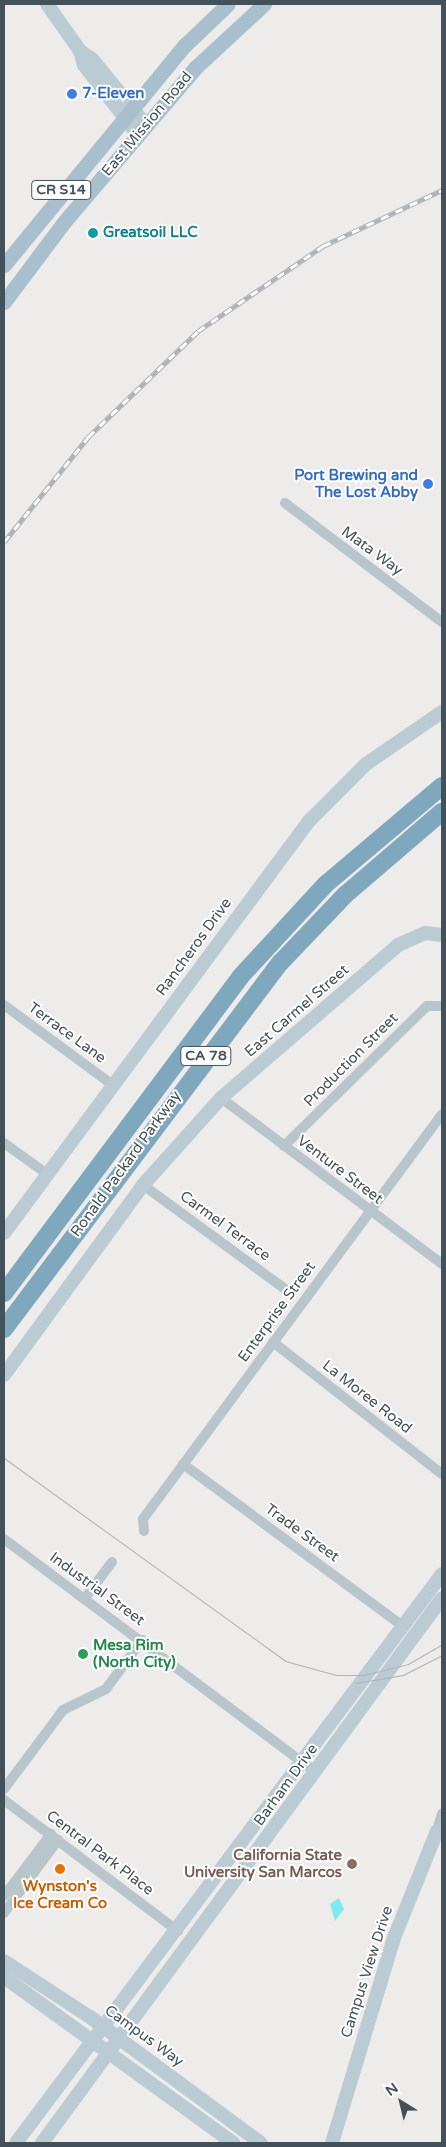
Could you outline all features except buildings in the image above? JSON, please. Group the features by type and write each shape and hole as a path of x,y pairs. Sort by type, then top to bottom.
{"highway":[{"name":"Ronald Packard Parkway","path":"4,1293 258,956 339,872 442,786"},
{"name":"Ronald Packard Parkway","path":"4,1329 281,962 345,895 442,812"}],"main road":[{"path":"46,4 80,51 92,58 127,114 142,130"},
{"name":"East Mission Road","path":"4,265 186,44 228,4"},
{"name":"East Mission Road","path":"4,302 142,130 222,38 264,4"},
{"name":"Rancheros Drive","path":"4,1232 323,804 366,764 442,712"},
{"name":"East Carmel Street","path":"4,1375 143,1185 221,1098 398,945 425,933 442,935"},
{"name":"Barham Drive","path":"175,1935 442,1574"},
{"name":"Barham Drive","path":"109,2051 441,1600"},
{"name":"Campus View Drive","path":"332,2143 394,1938 437,1831"},
{"path":"16,2143 93,2039 106,2029 175,1935"},
{"name":"Campus Way","path":"4,1961 119,2038 261,2143"},
{"path":"4,1977 93,2039 233,2143"},
{"path":"42,2143 109,2051"}],"street":[{"name":"Mata Way","path":"285,503 442,622"},
{"name":"Terrace Lane","path":"4,1005 113,1085"},
{"name":"Production Street","path":"284,1146 427,1006 442,1006"},
{"name":"Venture Street","path":"221,1098 369,1212 442,1264"},
{"name":"Enterprise Street","path":"144,1531 143,1519 442,1114"},
{"path":"4,1143 47,1174"},
{"name":"Carmel Terrace","path":"143,1185 289,1292"},
{"name":"La Moree Road","path":"273,1342 442,1474"},
{"name":"Trade Street","path":"183,1464 404,1627"},
{"name":"Industrial Street","path":"4,1540 142,1640 316,1772"},
{"path":"85,1598 112,1562"},
{"path":"4,1789 63,1710 106,1689 142,1640"},
{"name":"Central Park Place","path":"4,1800 54,1837 175,1935"},
{"name":"Campus View Drive","path":"437,1831 442,1814"},
{"path":"4,1896 54,1837"},
{"path":"4,1912 54,1837"}],"water":[{"path":"339,1898 344,1909 335,1921 330,1904"}],"tram line":[{"path":"4,1458 285,1661 336,1675 364,1675 408,1664 442,1644"},
{"path":"355,1683 403,1675 442,1655"}],"railway":[{"path":"4,542 88,437 198,331 323,246 442,190"}],"place":[{"name":"7-Eleven","path":"72,94"},
{"name":"Greatsoil LLC","path":"93,233"},
{"name":"Port Brewing and The Lost Abby","path":"428,484"},
{"name":"Mesa Rim (North City)","path":"83,1654"},
{"name":"California State University San Marcos","path":"352,1864"},
{"name":"Wynston's Ice Cream Co","path":"60,1869"}]}
